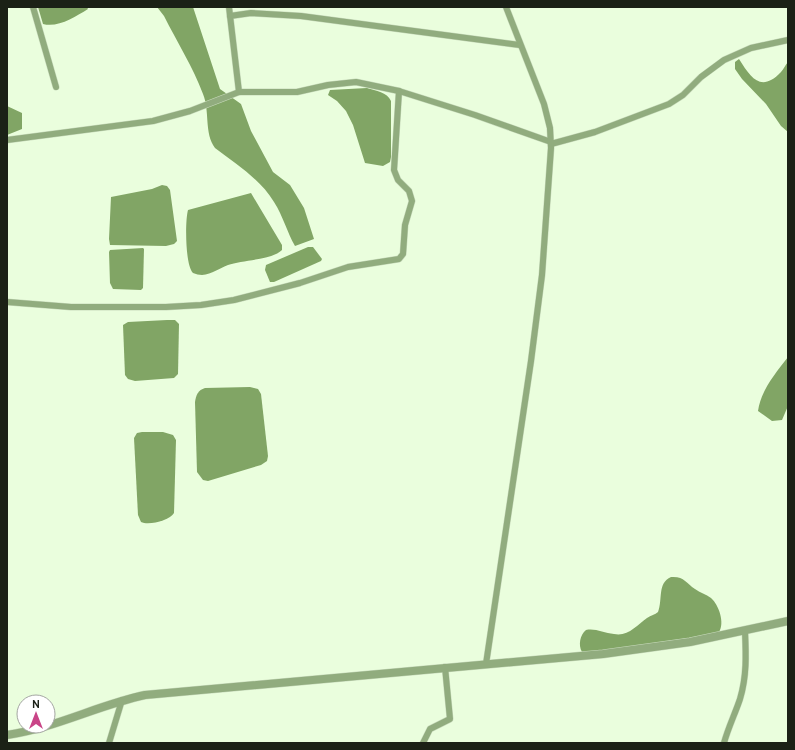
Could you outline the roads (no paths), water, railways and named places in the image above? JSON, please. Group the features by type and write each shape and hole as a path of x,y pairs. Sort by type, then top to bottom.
{"street":[{"path":"33,7 56,87"},
{"path":"229,7 238,92"},
{"path":"259,13 264,7"},
{"path":"486,664 510,512 538,306 551,143 550,128 544,104 506,7"},
{"path":"230,16 259,13 383,26 520,45"},
{"path":"7,140 153,121 201,107 238,92 294,92 328,85 356,82 399,91 475,115 551,143 595,132 669,104 683,95 701,77 724,60 751,48 788,40"},
{"path":"7,302 72,307 166,307 201,305 234,300 300,283 348,267 399,259 404,254 405,225 412,201 409,191 398,180 394,170 399,91"},
{"path":"7,735 47,727 122,700 160,693 603,654 690,642 788,621"},
{"path":"724,743 740,698 744,680 746,661 745,631"},
{"path":"423,743 430,729 450,719 445,667"},
{"path":"109,743 122,700"}]}
